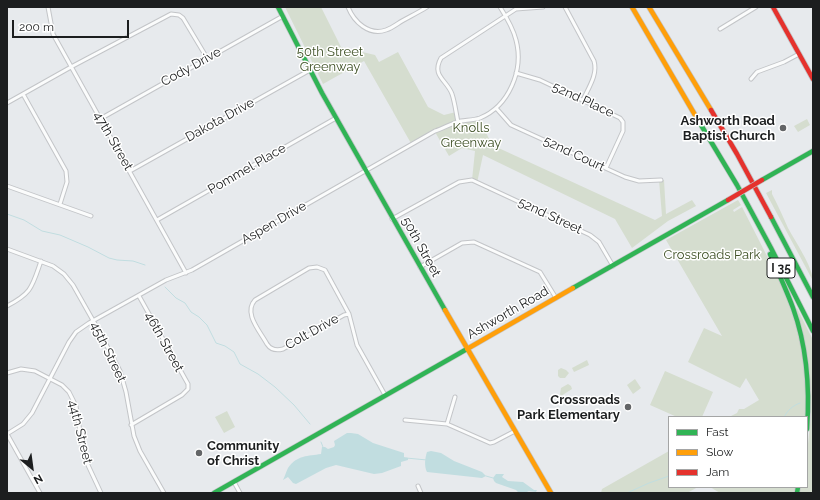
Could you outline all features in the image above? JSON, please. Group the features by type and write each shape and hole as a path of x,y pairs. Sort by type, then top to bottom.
{"main road":[{"name":"50th Street","path":"278,7 310,70 392,219 551,493"},
{"name":"I 35","path":"632,7 748,205 813,331"},
{"name":"I 35","path":"649,7 737,154 813,297"},
{"path":"773,7 813,79"},
{"name":"Ashworth Road","path":"214,493 813,151"},
{"path":"748,205 792,307 801,337 806,367 809,405 808,418"},
{"path":"802,277 813,293"}],"street":[{"name":"47th Street","path":"48,7 53,34 186,273"},
{"path":"348,8 359,24 365,29 381,31 427,7"},
{"name":"Aspen Drive","path":"7,434 26,421 32,413 69,342 76,332 166,280 186,273 436,132 458,122 479,118 496,108 509,91 516,73 519,58 517,42 506,16 500,7"},
{"path":"458,122 451,91 438,74 437,68 441,58 516,9 543,7"},
{"path":"565,7 596,67 583,100"},
{"path":"720,29 756,7"},
{"path":"7,103 171,14 179,14 183,18 207,58"},
{"name":"Cody Drive","path":"100,119 283,16"},
{"path":"751,79 757,72 784,62 799,54"},
{"name":"Dakota Drive","path":"130,171 310,70"},
{"name":"52nd Place","path":"516,73 540,80 620,118 623,122 623,131 606,168"},
{"path":"23,94 66,171 67,182 60,204"},
{"name":"52nd Court","path":"496,108 511,125 632,180 661,180"},
{"name":"Pommel Place","path":"157,220 336,118"},
{"name":"52nd Street","path":"392,219 459,182 469,180 474,181 590,235 599,242 613,266"},
{"path":"7,186 91,216"},
{"path":"420,267 462,243 471,241 540,272 556,298"},
{"name":"45th Street","path":"7,249 53,266 69,280 122,376 131,425 137,444 164,493"},
{"path":"7,306 21,298 29,290 41,261"},
{"name":"Colt Drive","path":"317,267 325,270 349,314 344,315 283,349 276,350 269,347 267,344 253,320 250,311 252,303 255,300 309,268 317,267"},
{"name":"46th Street","path":"131,425 182,395 188,389 188,384 139,296"},
{"path":"349,314 357,345 385,395"},
{"path":"7,373 21,369 29,370 50,379"},
{"name":"44th Street","path":"50,379 64,387 73,399 87,463 101,493"},
{"path":"447,424 455,397"},
{"path":"405,420 447,424 490,443 515,431"},
{"path":"7,434 40,493"},
{"path":"234,482 240,493"},
{"path":"418,486 421,493"}],"green space":[{"path":"285,7 321,7 341,47 375,55 379,62 398,52 428,107 444,115 456,112 458,122 479,118 492,145 655,220 662,216 659,180 664,180 666,214 692,200 696,206 668,221 632,248 615,219 483,155 477,183 472,180 475,151 462,148 449,156 435,132 412,145 364,61 323,84"},
{"path":"807,119 810,125 798,132 794,126"},
{"path":"772,190 772,194 788,228 807,262 813,281 766,193"},
{"name":"Crossroads Park","path":"738,200 741,205 733,210 734,212 742,207 769,258 792,313 803,356 806,382 806,416 731,416 737,413 739,409 744,409 759,400 746,378 740,388 688,362 704,328 722,336 666,240"},
{"path":"797,308 813,340 813,493 799,493 800,488 808,488 808,444 811,415 811,393"},
{"path":"587,360 589,365 574,372 572,368"},
{"path":"561,368 569,373 565,378 560,378 558,376 558,370"},
{"path":"665,371 713,392 702,416 675,416 650,405"},
{"path":"635,379 641,388 633,394 627,385"},
{"path":"568,384 572,389 561,396 561,388"},
{"path":"227,411 235,427 224,433 215,417"},
{"path":"668,452 668,488 696,488 687,493 601,493 602,489"},
{"path":"712,488 796,488 795,493 720,493"}],"water":[{"path":"347,433 358,434 373,443 404,453 404,457 408,458 408,460 401,462 401,466 382,473 374,474 336,465 326,468 296,484 293,483 288,477 283,480 288,468 299,458 321,454 322,447 328,449 334,447 334,441"},
{"path":"431,451 441,453 454,461 482,472 486,476 482,478 427,472 425,465 426,457 427,452"},
{"path":"496,474 504,474 502,477 508,481 523,482 534,490 537,490 536,492 528,491 526,493 519,493 516,490 496,483 493,478"}],"waterway":[{"path":"7,214 24,220 42,231 60,235 88,247 109,258 133,261 145,265"},
{"path":"165,287 176,298 185,303 191,312 207,325 216,343 225,346 234,352 240,364 258,374 275,387 294,405 310,424"},
{"path":"785,416 790,408 800,403"},
{"path":"321,442 323,447"},
{"path":"406,458 427,460"},
{"path":"486,476 493,478"},
{"path":"627,493 668,476"},
{"path":"527,492 532,493"}],"traffic: fast":[{"path":"278,7 322,93 445,310"},
{"path":"695,115 737,185 813,331"},
{"path":"762,180 813,151"},
{"path":"573,288 728,200"},
{"path":"771,217 813,297"},
{"path":"770,254 785,287 802,338 808,383 808,416"},
{"path":"214,493 467,349"},
{"path":"797,493 798,488"}],"traffic: slow":[{"path":"632,7 695,115"},
{"path":"649,7 711,110"},
{"path":"467,349 573,288"},
{"path":"445,310 551,493"}],"traffic: jam":[{"path":"773,7 813,79"},
{"path":"711,110 771,217"},
{"path":"728,200 762,180"}],"place":[{"name":"Ashworth Road Baptist Church","path":"783,128"},
{"name":"Crossroads Park Elementary","path":"628,407"},
{"name":"Community of Christ","path":"199,453"}],"park label":[{"name":"50th Street Greenway","path":"330,60"},
{"name":"Knolls Greenway","path":"471,136"}]}
